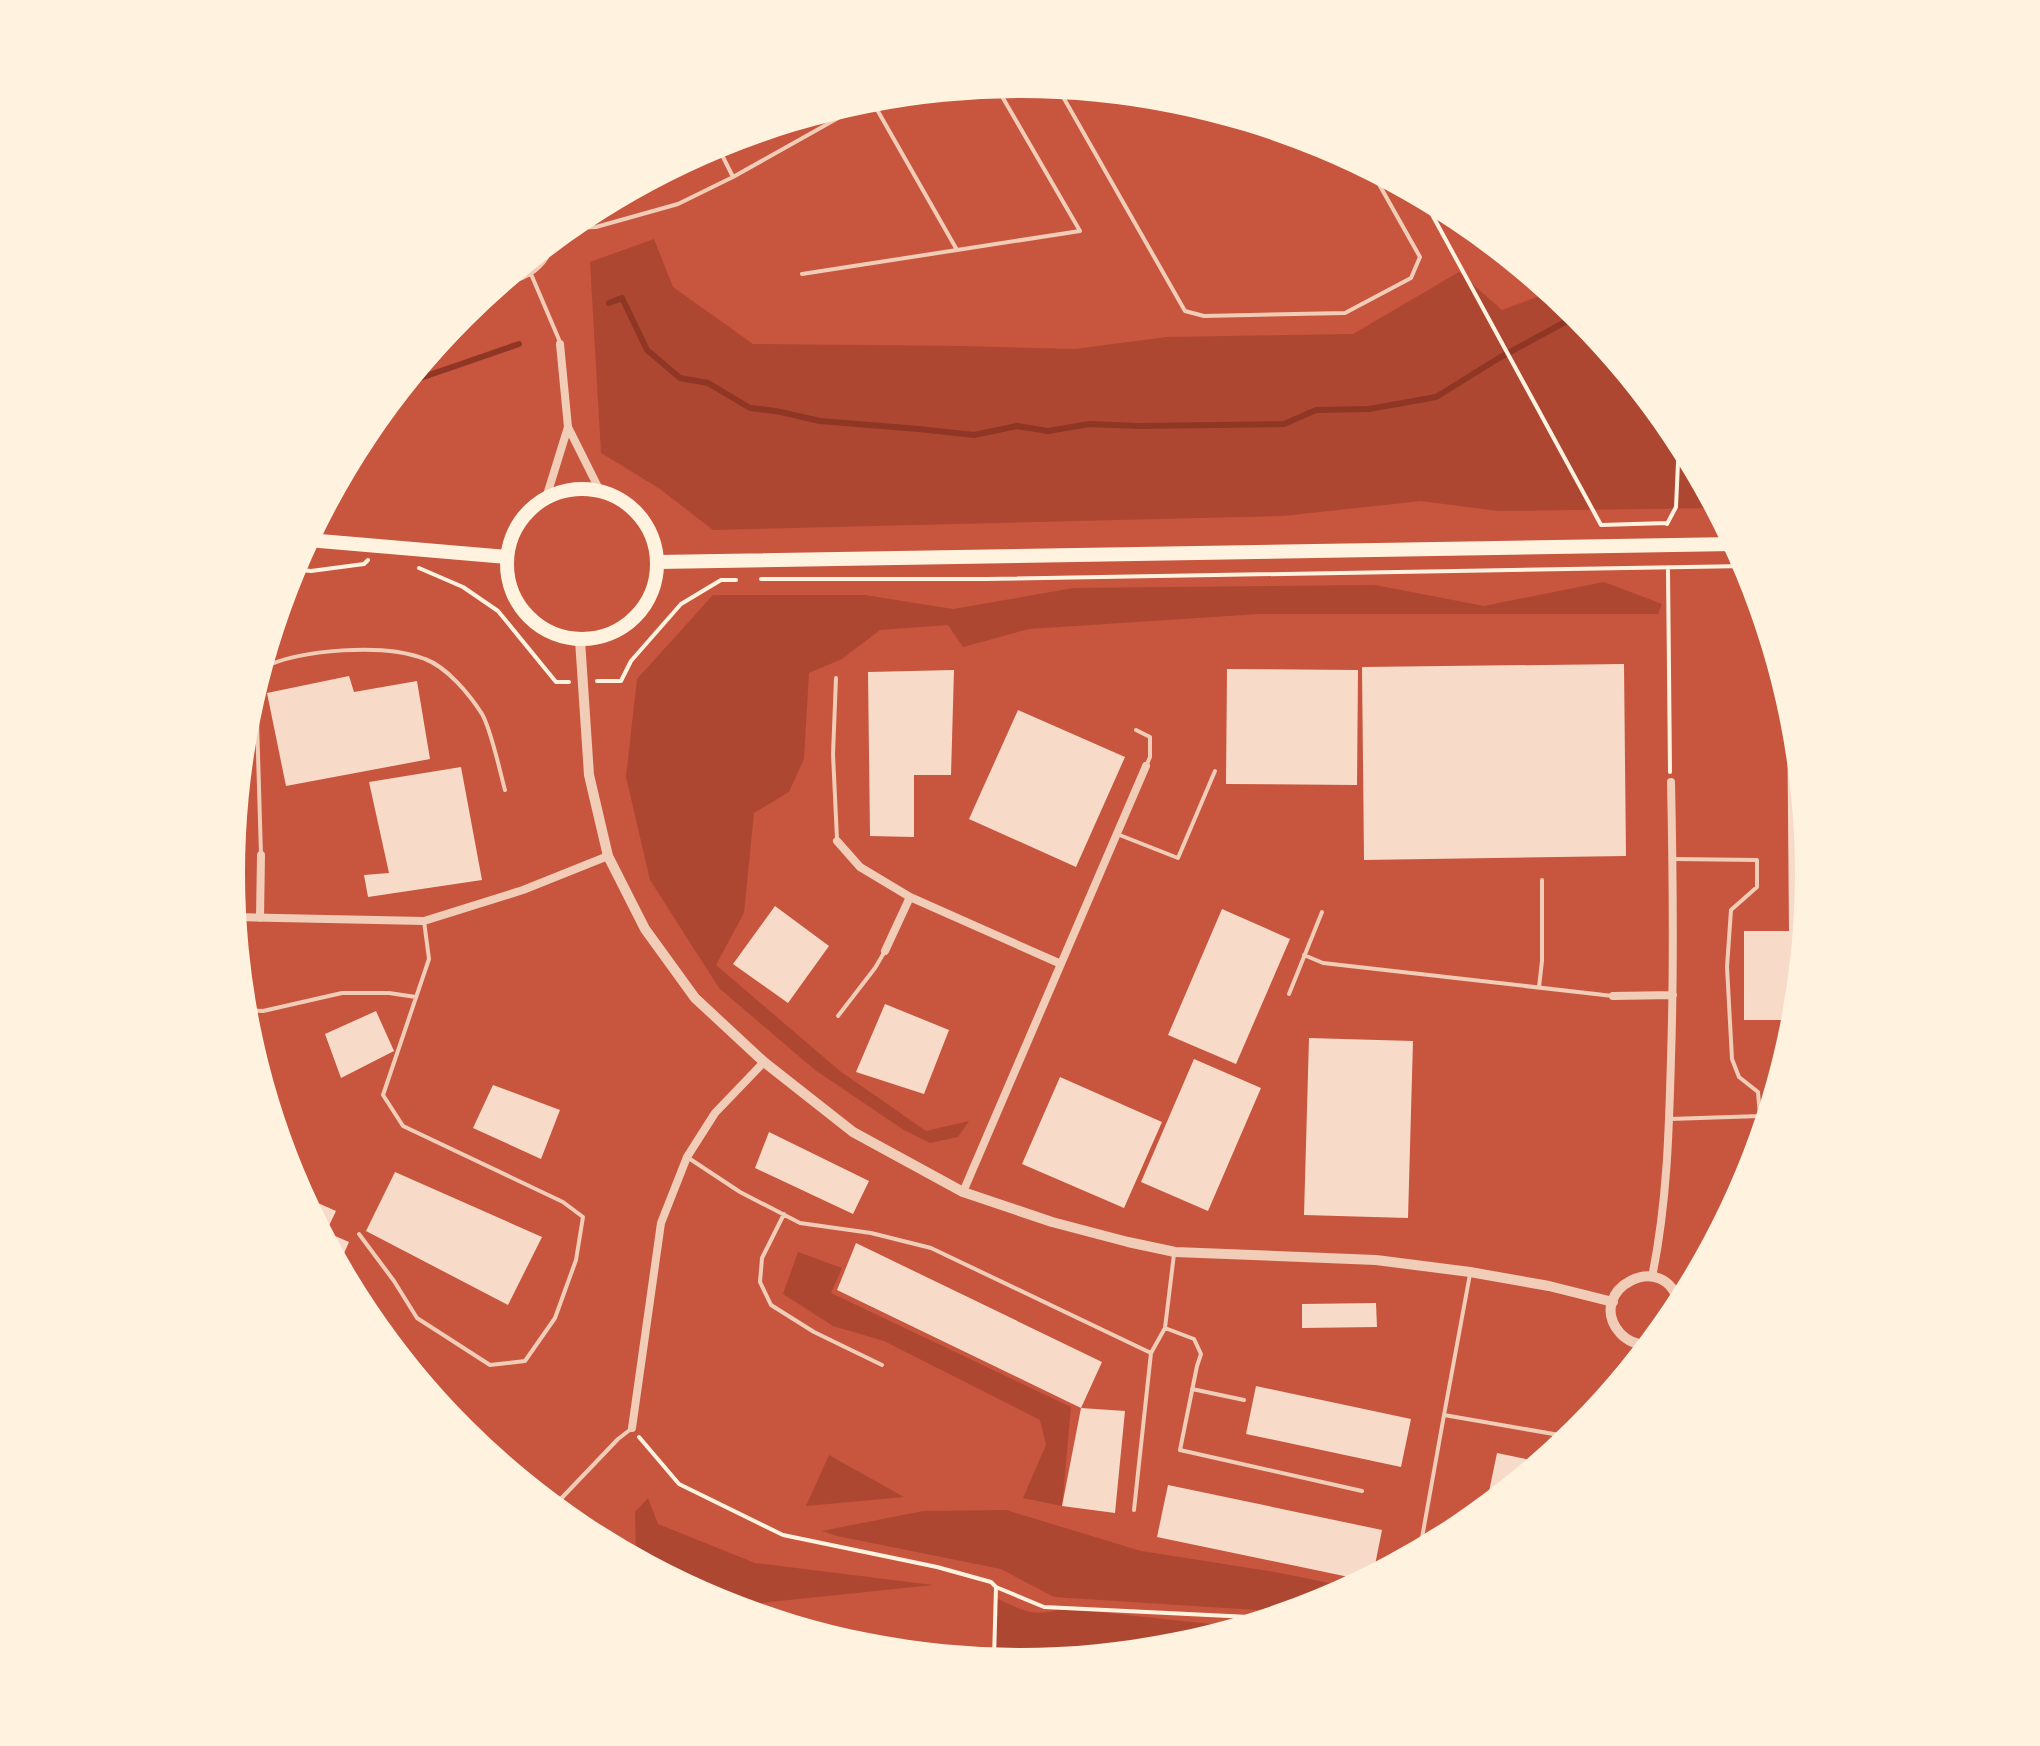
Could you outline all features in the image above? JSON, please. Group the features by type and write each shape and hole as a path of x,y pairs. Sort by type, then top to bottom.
{"main road":[{"path":"563,491 600,491 622,501 641,517 653,538 658,562 652,592 635,618 619,630 600,638 580,640 560,636 541,628 514,597 508,577 507,557 512,539 520,523 546,498 563,491"},
{"path":"320,541 507,557"},
{"path":"658,562 1721,544"}],"street":[{"path":"560,344 568,427 600,491"},
{"path":"546,498 568,427"},
{"path":"580,640 589,775 608,856 645,929 695,998 764,1062 853,1132 963,1192 1052,1222 1128,1242 1175,1252 1376,1260 1470,1272 1549,1286 1613,1302"},
{"path":"963,1192 1146,766"},
{"path":"1652,1277 1661,1235 1670,1119 1673,995 1671,782"},
{"path":"837,841 860,867 910,897 1061,964"},
{"path":"260,918 261,855"},
{"path":"247,917 424,921 523,890 608,856"},
{"path":"885,951 910,897"},
{"path":"1613,996 1673,995"},
{"path":"632,1428 661,1223 687,1157 715,1113 764,1062"},
{"path":"1636,1343 1624,1338 1617,1330 1611,1311 1617,1292 1623,1284 1642,1276 1669,1284 1673,1289"}],"lane":[{"path":"802,274 1080,231 1003,99"},
{"path":"1065,100 1185,311 1204,316 1345,313 1411,278 1420,257 1381,188"},
{"path":"879,111 957,250"},
{"path":"592,227 678,204 833,121"},
{"path":"723,157 733,177"},
{"path":"525,277 544,261"},
{"path":"531,274 560,344"},
{"path":"274,661 325,652 365,650 427,659 458,682 484,717 505,790"},
{"path":"836,678 833,754 837,841"},
{"path":"1136,730 1150,737 1150,757 1146,766"},
{"path":"258,737 261,855"},
{"path":"1117,834 1178,858 1215,771"},
{"path":"1673,859 1757,860 1757,887 1731,910 1727,967 1732,1059 1739,1077 1758,1092 1759,1106"},
{"path":"1539,987 1543,932 1542,880"},
{"path":"1289,994 1322,912"},
{"path":"359,1234 417,1318 490,1365 525,1361 555,1318 576,1260 583,1217 563,1202 403,1126 383,1095 429,959 424,921"},
{"path":"838,1016 885,951"},
{"path":"1304,955 1323,963 1613,996"},
{"path":"258,1011 342,993 389,993 416,997"},
{"path":"1670,1119 1756,1116"},
{"path":"687,1157 740,1192 800,1223 871,1233 931,1248 1151,1353"},
{"path":"784,1214 762,1258 760,1282 771,1305 814,1332 882,1365"},
{"path":"1134,1510 1151,1353 1165,1328 1175,1252"},
{"path":"1423,1534 1470,1272"},
{"path":"1165,1328 1194,1339 1201,1354 1180,1450 1362,1491"},
{"path":"1192,1389 1244,1400"},
{"path":"1444,1415 1554,1434"},
{"path":"562,1498 632,1428"}],"path":[{"path":"1434,218 1601,525 1667,523"},
{"path":"1671,782 1666,544 1667,523 1676,507 1678,465"},
{"path":"364,564 382,546"},
{"path":"306,571 379,563"},
{"path":"595,681 621,681 631,661 681,604 721,580 986,579 1732,566"},
{"path":"407,567 421,568 463,587 498,611 556,682 582,682"},
{"path":"632,1428 679,1484 783,1535 937,1567 991,1582 1044,1607 1239,1616"},
{"path":"994,1647 996,1587"}],"shaded area":[{"path":"654,239 673,287 753,344 1075,349 1167,337 1353,334 1459,272 1502,310 1538,297 1568,325 1635,401 1664,442 1703,508 1498,511 1421,501 1283,516 713,530 660,489 601,453 590,262"},
{"path":"1604,582 1662,604 1658,614 1259,614 1029,629 963,647 948,625 880,630 842,659 809,673 804,759 789,792 754,813 744,913 716,965 840,1071 926,1131 969,1121 958,1137 930,1143 904,1130 815,1070 719,988 650,880 626,777 637,679 713,595 865,595 953,609 1074,588 1375,585 1484,606"},
{"path":"798,1252 842,1268 831,1293 1071,1407 1062,1506 1023,1498 1046,1445 1040,1420 884,1341 833,1326 783,1294"},
{"path":"829,1455 904,1497 806,1506"},
{"path":"648,1498 658,1524 755,1563 933,1585 760,1603 677,1568 636,1546 635,1512"},
{"path":"1006,1510 1141,1551 1330,1583 1259,1610 1054,1597 1001,1569 822,1531 923,1511"},
{"path":"996,1598 1036,1613 1062,1608 1211,1624 1121,1641 1071,1646 993,1647"}],"building":[{"path":"1624,664 1626,856 1364,860 1362,667"},
{"path":"1227,669 1358,670 1357,785 1226,784"},
{"path":"954,670 951,775 914,775 914,837 870,836 868,672"},
{"path":"349,676 354,692 417,681 430,759 286,786 267,693"},
{"path":"1018,710 1125,757 1076,867 969,819"},
{"path":"461,767 482,880 368,897 364,875 389,873 369,782"},
{"path":"1788,770 1795,873 1793,924 1781,1020 1744,1020 1744,931 1789,931"},
{"path":"775,906 829,946 788,1003 733,964"},
{"path":"1222,909 1290,939 1236,1064 1168,1035"},
{"path":"885,1004 949,1030 924,1094 856,1072"},
{"path":"376,1011 394,1051 341,1078 325,1034"},
{"path":"1309,1038 1413,1041 1408,1218 1304,1215"},
{"path":"1194,1059 1261,1088 1208,1211 1141,1182"},
{"path":"1060,1077 1162,1122 1124,1208 1022,1164"},
{"path":"493,1085 560,1110 541,1159 473,1128"},
{"path":"769,1132 869,1181 853,1214 755,1168"},
{"path":"395,1172 542,1237 508,1305 366,1231"},
{"path":"319,1204 336,1211 330,1224"},
{"path":"336,1236 349,1242 345,1252"},
{"path":"856,1243 1102,1362 1081,1408 837,1290"},
{"path":"1376,1303 1377,1327 1302,1328 1302,1304"},
{"path":"1256,1386 1411,1419 1401,1467 1246,1434"},
{"path":"1081,1408 1125,1411 1115,1513 1062,1506"},
{"path":"1497,1453 1527,1459 1492,1488 1489,1490"},
{"path":"1168,1485 1382,1530 1376,1561 1345,1576 1157,1537"}],"waterway":[{"path":"609,303 622,298 647,350 680,378 708,383 750,408 820,421 974,435 1017,426 1048,431 1089,424 1284,424 1316,410 1369,409 1436,397 1565,322"},
{"path":"425,376 519,344"}]}
